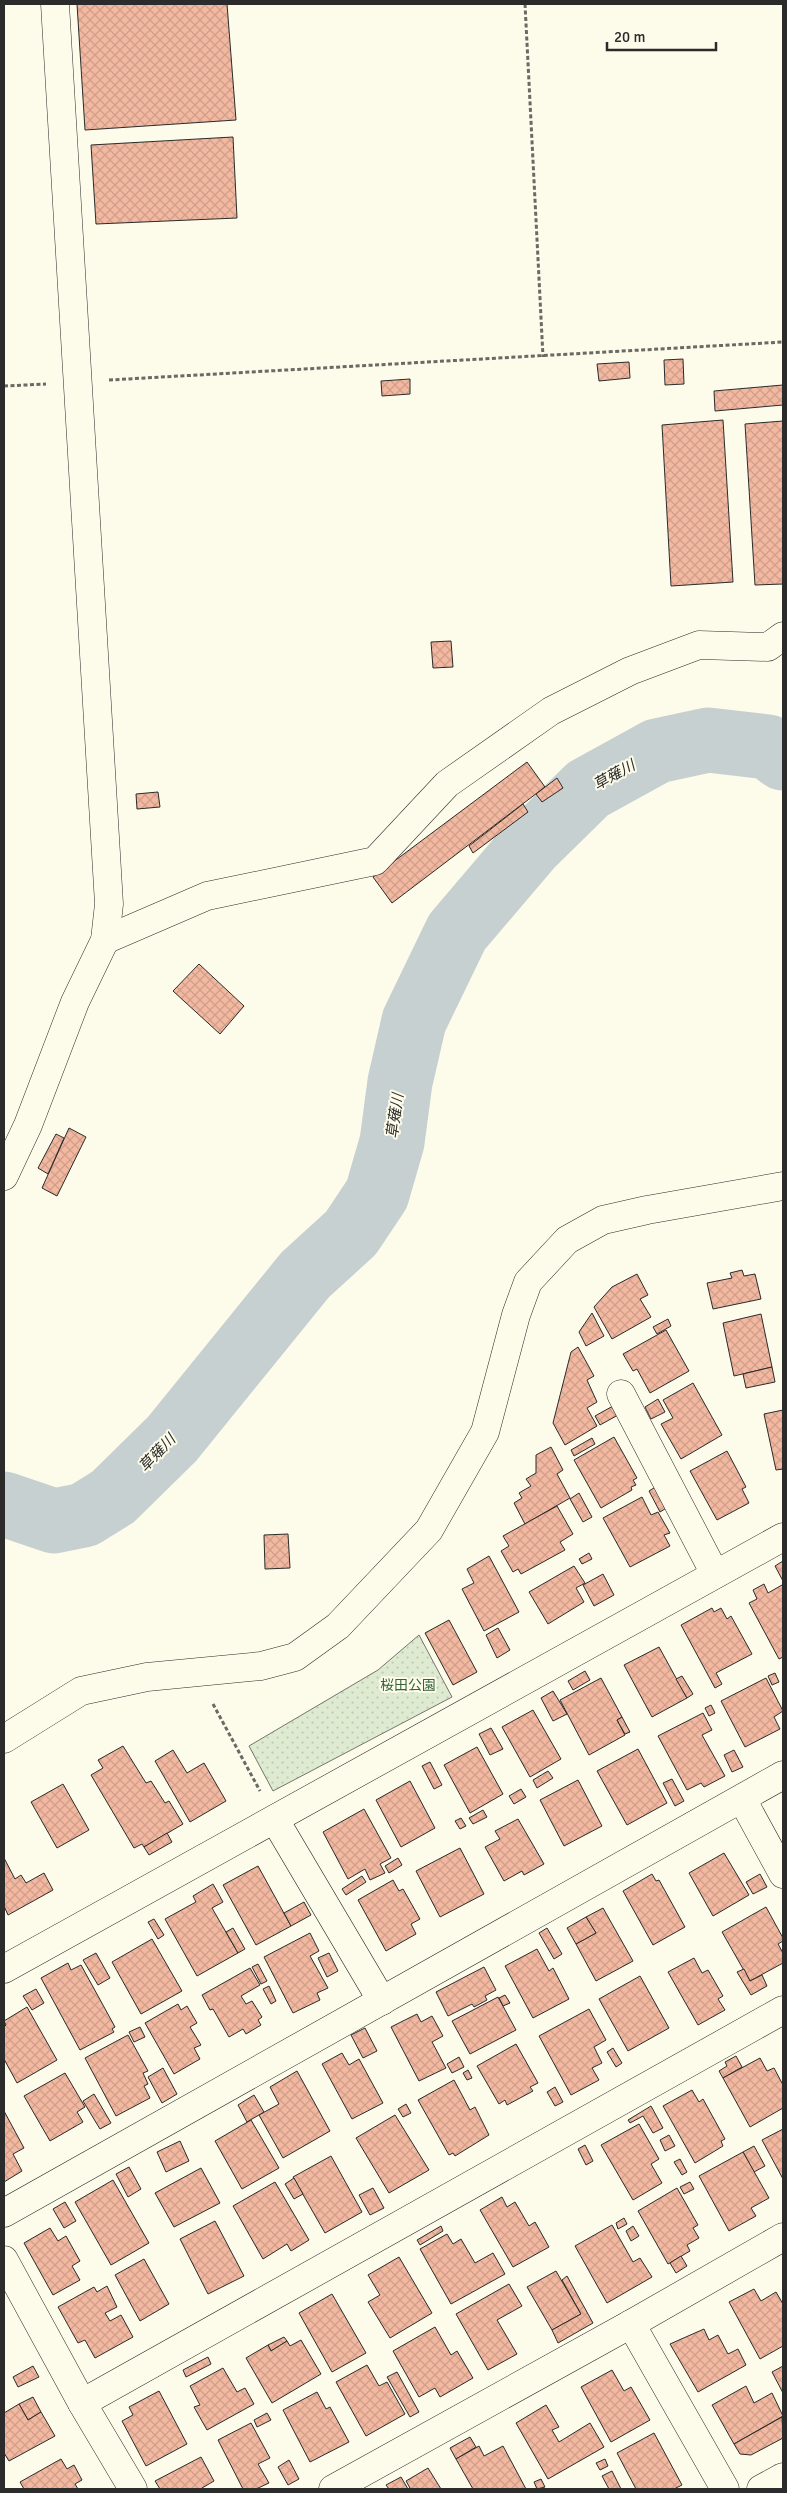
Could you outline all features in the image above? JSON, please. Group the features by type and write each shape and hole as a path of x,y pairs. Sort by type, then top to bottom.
{"street":[{"path":"4,1176 28,1125 75,1002 106,940 109,904 76,382 55,4"},
{"path":"106,940 207,896 375,861 446,784 551,711 630,671 699,645 768,647 783,636"},
{"path":"4,1739 81,1691 146,1677 261,1666 295,1657 338,1626 429,1530 485,1432 516,1315 528,1282 566,1240 603,1220 646,1210 783,1186"},
{"path":"621,1394 715,1574"},
{"path":"4,1969 276,1820 783,1537"},
{"path":"4,2212 783,1776"},
{"path":"742,1799 783,1874"},
{"path":"276,1820 382,2001"},
{"path":"82,2403 783,2010"},
{"path":"333,2489 631,2324 783,2237"},
{"path":"4,2260 82,2403 133,2489"},
{"path":"631,2324 724,2489"},
{"path":"760,2489 783,2477"}],"path":[{"path":"525,4 543,357"},
{"path":"4,386 783,342"},
{"path":"208,1696 261,1794"}],"green space":[{"name":"桜田公園","path":"419,1635 452,1697 273,1791 249,1746 378,1670"}],"building":[{"path":"77,4 227,4 236,120 85,130"},
{"path":"233,137 237,218 96,224 91,145"},
{"path":"683,359 684,384 665,385 664,360"},
{"path":"629,362 630,378 599,381 597,364"},
{"path":"410,379 410,394 382,396 381,381"},
{"path":"783,385 783,405 715,411 714,391"},
{"path":"723,420 733,582 671,586 662,425"},
{"path":"783,421 783,584 755,585 745,424"},
{"path":"451,641 453,667 433,668 431,642"},
{"path":"527,762 545,787 392,903 373,877"},
{"path":"557,778 563,788 542,802 536,794"},
{"path":"158,792 160,807 137,809 136,794"},
{"path":"523,804 528,812 473,853 469,846"},
{"path":"199,964 244,1006 220,1034 173,991"},
{"path":"69,1128 86,1137 57,1196 42,1188"},
{"path":"56,1134 64,1138 48,1174 38,1168"},
{"path":"742,1270 744,1276 755,1274 761,1299 713,1309 707,1283 732,1278 730,1273"},
{"path":"637,1274 648,1295 640,1299 651,1317 612,1339 594,1307 612,1287"},
{"path":"592,1313 604,1336 586,1346 579,1332"},
{"path":"761,1314 772,1367 734,1376 723,1323"},
{"path":"668,1319 671,1326 657,1334 653,1327"},
{"path":"666,1330 689,1371 650,1393 637,1369 633,1371 623,1354"},
{"path":"578,1347 594,1376 587,1380 597,1402 587,1408 597,1426 565,1445 553,1423 571,1352"},
{"path":"772,1367 775,1382 746,1388 743,1374"},
{"path":"693,1383 722,1435 681,1459 661,1424 673,1418 663,1400"},
{"path":"658,1399 665,1412 651,1419 645,1407"},
{"path":"613,1406 618,1415 600,1425 595,1416"},
{"path":"783,1410 783,1469 776,1470 764,1414"},
{"path":"614,1437 637,1478 633,1480 636,1485 631,1487 632,1490 601,1508 574,1460"},
{"path":"592,1438 595,1444 574,1456 571,1450"},
{"path":"551,1447 563,1470 557,1474 570,1498 525,1524 514,1503 522,1498 519,1493 531,1486 526,1479 536,1473 536,1455"},
{"path":"727,1451 746,1487 742,1489 749,1503 717,1520 690,1471"},
{"path":"657,1486 668,1507 660,1512 649,1491"},
{"path":"579,1493 592,1517 583,1522 570,1499"},
{"path":"642,1497 651,1515 658,1512 670,1533 664,1535 670,1546 630,1567 603,1518"},
{"path":"557,1506 573,1534 560,1542 565,1550 521,1574 518,1569 513,1572 501,1551 509,1546 503,1536"},
{"path":"288,1534 290,1568 265,1569 264,1535"},
{"path":"589,1553 592,1559 582,1564 579,1559"},
{"path":"489,1556 519,1612 484,1631 462,1589 474,1583 467,1569"},
{"path":"783,1561 783,1581 775,1566"},
{"path":"574,1566 585,1583 576,1588 584,1602 548,1624 529,1592"},
{"path":"603,1574 614,1595 594,1606 583,1585"},
{"path":"764,1584 768,1593 782,1585 783,1587 783,1657 779,1659 749,1603 757,1599 753,1590"},
{"path":"712,1608 714,1612 721,1608 727,1619 731,1616 752,1654 716,1673 722,1684 715,1688 681,1625"},
{"path":"449,1620 477,1672 453,1685 425,1633"},
{"path":"498,1628 510,1650 497,1658 486,1635"},
{"path":"659,1647 687,1698 652,1717 624,1665"},
{"path":"585,1671 590,1680 573,1690 568,1681"},
{"path":"775,1673 779,1682 772,1685 768,1676"},
{"path":"682,1676 693,1694 687,1698 676,1679"},
{"path":"601,1678 622,1717 617,1720 625,1735 589,1755 560,1700"},
{"path":"766,1678 783,1711 774,1717 780,1729 745,1747 721,1701"},
{"path":"553,1691 567,1714 553,1721 541,1698"},
{"path":"711,1705 715,1713 709,1716 705,1708"},
{"path":"533,1710 561,1759 530,1777 502,1727"},
{"path":"703,1713 712,1730 702,1735 725,1776 704,1787 701,1783 687,1790 658,1736"},
{"path":"622,1717 630,1732 625,1734 617,1720"},
{"path":"491,1728 503,1749 490,1755 479,1734"},
{"path":"123,1746 146,1783 151,1781 165,1803 169,1801 183,1824 144,1847 142,1844 134,1848 91,1775 103,1768 98,1760"},
{"path":"477,1747 503,1794 470,1813 444,1765"},
{"path":"638,1749 667,1803 627,1825 597,1771"},
{"path":"173,1750 187,1773 204,1763 226,1801 190,1822 155,1761"},
{"path":"734,1750 743,1767 732,1772 724,1755"},
{"path":"430,1762 442,1785 434,1789 422,1766"},
{"path":"548,1771 553,1778 537,1788 533,1780"},
{"path":"672,1779 684,1801 675,1806 663,1783"},
{"path":"578,1780 602,1826 564,1846 540,1800"},
{"path":"410,1781 435,1828 401,1847 376,1800"},
{"path":"63,1784 89,1830 57,1848 31,1802"},
{"path":"521,1789 526,1797 514,1804 509,1796"},
{"path":"364,1809 391,1858 380,1864 385,1873 370,1880 365,1869 348,1879 323,1832"},
{"path":"483,1810 487,1817 473,1824 469,1818"},
{"path":"461,1818 466,1826 460,1829 455,1821"},
{"path":"518,1819 544,1864 524,1875 522,1871 504,1881 485,1847 500,1839 495,1831"},
{"path":"167,1833 172,1842 149,1855 144,1847"},
{"path":"460,1848 484,1894 440,1917 416,1871"},
{"path":"724,1853 749,1895 713,1916 689,1873"},
{"path":"4,1858 15,1879 21,1875 26,1883 44,1873 53,1890 8,1915 4,1906"},
{"path":"398,1858 402,1865 389,1873 385,1866"},
{"path":"258,1866 291,1926 256,1945 223,1885"},
{"path":"652,1874 656,1881 659,1880 685,1927 653,1945 623,1891"},
{"path":"760,1874 767,1887 753,1894 746,1882"},
{"path":"362,1876 366,1882 346,1895 342,1889"},
{"path":"393,1880 399,1891 403,1889 420,1919 411,1924 416,1934 386,1951 358,1900"},
{"path":"213,1884 223,1902 212,1908 238,1953 197,1976 165,1919 196,1902 193,1896"},
{"path":"304,1902 311,1915 291,1926 284,1913"},
{"path":"766,1907 783,1938 783,1941 778,1944 783,1953 783,1963 750,1981 722,1932"},
{"path":"603,1908 633,1961 596,1981 576,1944 596,1933 586,1917"},
{"path":"586,1917 596,1933 576,1944 567,1928"},
{"path":"154,1919 164,1935 158,1939 148,1922"},
{"path":"233,1928 245,1949 238,1953 226,1932"},
{"path":"547,1928 562,1954 554,1959 539,1933"},
{"path":"310,1933 319,1951 310,1956 328,1988 317,1993 320,2000 293,2013 264,1957"},
{"path":"152,1939 182,1991 141,2014 112,1962"},
{"path":"537,1949 549,1971 553,1968 569,1999 533,2018 505,1966"},
{"path":"96,1953 110,1978 98,1985 83,1960"},
{"path":"329,1953 338,1971 327,1977 318,1958"},
{"path":"694,1958 702,1973 708,1970 723,1996 718,1999 725,2010 698,2025 668,1972"},
{"path":"68,1963 71,1970 81,1965 115,2027 112,2029 114,2032 80,2050 41,1978"},
{"path":"258,1964 267,1981 261,1984 252,1967"},
{"path":"484,1967 496,1990 485,1996 487,2000 474,2007 472,2004 448,2016 436,1992"},
{"path":"250,1968 260,1985 241,1996 246,2004 252,2001 262,2017 258,2020 261,2025 246,2034 243,2029 229,2037 213,2009 210,2010 202,1995"},
{"path":"744,1969 750,1981 762,1975 767,1986 751,1995 737,1972"},
{"path":"640,1976 669,2028 628,2051 599,1999"},
{"path":"269,1986 276,2001 271,2004 263,1989"},
{"path":"36,1989 44,2003 32,2010 23,1996"},
{"path":"505,1995 510,2003 503,2006 499,1998"},
{"path":"498,1997 516,2030 470,2054 452,2021"},
{"path":"178,2004 181,2010 187,2006 197,2023 190,2027 201,2045 194,2048 200,2059 174,2074 145,2023"},
{"path":"27,2007 57,2060 17,2083 4,2059 4,2027 6,2025 4,2021"},
{"path":"589,2009 606,2040 594,2047 602,2063 592,2068 599,2080 571,2095 539,2036"},
{"path":"417,2014 421,2022 432,2016 443,2036 432,2042 446,2068 419,2081 391,2027"},
{"path":"140,2027 145,2037 134,2042 129,2032"},
{"path":"365,2028 377,2051 363,2058 351,2035"},
{"path":"128,2035 148,2071 143,2073 148,2084 144,2086 150,2098 116,2116 85,2058"},
{"path":"516,2044 538,2083 530,2087 533,2091 507,2105 505,2100 499,2104 477,2066"},
{"path":"613,2048 622,2063 616,2067 607,2052"},
{"path":"342,2053 349,2065 359,2059 383,2103 352,2119 322,2064"},
{"path":"736,2056 742,2067 723,2078 719,2071 727,2066 725,2062"},
{"path":"459,2057 464,2067 452,2073 447,2064"},
{"path":"760,2058 767,2071 774,2068 783,2085 783,2108 750,2127 723,2078"},
{"path":"163,2068 177,2094 162,2103 148,2077"},
{"path":"468,2070 472,2078 467,2080 463,2073"},
{"path":"297,2071 330,2131 283,2158 259,2115 279,2104 270,2087"},
{"path":"65,2073 85,2107 77,2112 83,2122 50,2141 24,2096"},
{"path":"454,2080 470,2110 475,2107 489,2135 455,2156 453,2153 449,2155 418,2100"},
{"path":"555,2087 563,2102 555,2106 547,2092"},
{"path":"692,2090 699,2102 703,2099 725,2139 721,2141 723,2146 695,2163 663,2106"},
{"path":"94,2094 111,2123 100,2129 83,2101"},
{"path":"254,2095 264,2112 247,2122 238,2105"},
{"path":"406,2104 411,2113 403,2117 398,2109"},
{"path":"651,2106 663,2128 653,2133 643,2116 630,2123 628,2120"},
{"path":"4,2111 24,2148 13,2154 22,2171 4,2182"},
{"path":"395,2115 429,2170 389,2193 356,2138"},
{"path":"251,2120 279,2168 242,2189 215,2141"},
{"path":"639,2124 659,2159 651,2164 662,2183 633,2200 601,2145"},
{"path":"783,2129 783,2179 762,2140"},
{"path":"669,2135 675,2146 665,2151 660,2140"},
{"path":"180,2141 189,2161 166,2172 157,2152"},
{"path":"585,2145 593,2161 586,2165 578,2149"},
{"path":"754,2146 765,2166 754,2172 743,2152"},
{"path":"743,2152 769,2198 751,2208 756,2216 729,2231 699,2176"},
{"path":"331,2156 362,2212 325,2233 293,2177"},
{"path":"680,2159 687,2172 682,2175 674,2162"},
{"path":"129,2167 141,2189 128,2197 116,2174"},
{"path":"201,2168 220,2203 174,2227 155,2193"},
{"path":"294,2178 303,2194 294,2199 285,2184"},
{"path":"113,2180 149,2243 111,2265 75,2202"},
{"path":"275,2182 309,2240 291,2251 287,2244 263,2259 233,2206"},
{"path":"690,2182 694,2189 684,2194 680,2187"},
{"path":"373,2188 384,2208 370,2215 359,2195"},
{"path":"677,2188 698,2225 693,2228 699,2238 687,2245 690,2251 668,2264 638,2211"},
{"path":"502,2197 507,2207 515,2202 529,2226 535,2222 549,2247 513,2267 480,2210"},
{"path":"65,2202 76,2221 64,2228 53,2209"},
{"path":"624,2218 627,2224 618,2229 616,2223"},
{"path":"215,2221 244,2276 208,2294 180,2239"},
{"path":"612,2225 633,2262 640,2258 652,2277 607,2303 575,2246"},
{"path":"441,2226 443,2231 420,2245 417,2240"},
{"path":"633,2226 639,2236 631,2241 626,2231"},
{"path":"50,2228 58,2241 66,2236 80,2261 72,2266 80,2280 53,2295 24,2243"},
{"path":"447,2234 453,2244 461,2239 475,2263 493,2253 505,2274 451,2304 420,2249"},
{"path":"681,2256 687,2266 676,2273 670,2263"},
{"path":"399,2257 432,2313 390,2338 368,2302 380,2295 368,2275"},
{"path":"144,2259 169,2304 140,2321 115,2275"},
{"path":"556,2271 581,2314 552,2330 527,2287"},
{"path":"567,2276 593,2323 558,2343 552,2330 581,2314 562,2280"},
{"path":"509,2284 522,2306 497,2320 517,2354 488,2370 456,2314"},
{"path":"107,2286 117,2307 105,2313 110,2321 121,2315 133,2337 95,2358 85,2340 78,2343 58,2307 94,2287 97,2292"},
{"path":"754,2289 761,2301 776,2292 783,2304 783,2346 760,2359 729,2302"},
{"path":"332,2294 366,2353 332,2372 299,2313"},
{"path":"435,2327 451,2355 457,2351 473,2378 440,2397 435,2388 419,2397 393,2351"},
{"path":"704,2329 709,2340 718,2335 728,2354 738,2349 746,2365 698,2392 670,2344"},
{"path":"284,2337 287,2341 271,2351 268,2345"},
{"path":"301,2340 321,2374 272,2403 246,2358 268,2345 271,2351 287,2341 290,2346"},
{"path":"208,2357 211,2364 186,2377 183,2370"},
{"path":"367,2365 379,2386 387,2382 405,2414 366,2436 336,2382"},
{"path":"33,2366 39,2377 18,2387 13,2377"},
{"path":"783,2366 783,2393 772,2372"},
{"path":"223,2368 237,2392 245,2388 254,2404 207,2430 194,2407 200,2405 190,2386"},
{"path":"612,2370 624,2391 631,2387 650,2420 611,2442 581,2387"},
{"path":"397,2372 419,2412 410,2417 387,2377"},
{"path":"746,2386 754,2403 772,2393 783,2416 734,2444 712,2405"},
{"path":"159,2391 187,2444 146,2466 122,2421 133,2415 129,2407"},
{"path":"317,2392 326,2409 330,2407 349,2442 310,2462 283,2410"},
{"path":"33,2397 41,2412 28,2420 19,2404"},
{"path":"19,2404 28,2420 41,2412 55,2436 9,2461 4,2453 4,2413"},
{"path":"546,2405 559,2427 552,2430 559,2442 590,2423 604,2447 548,2479 516,2423"},
{"path":"267,2413 271,2420 257,2427 254,2420"},
{"path":"782,2417 783,2438 751,2455 740,2454 734,2444"},
{"path":"251,2423 270,2458 258,2464 269,2483 256,2489 243,2489 218,2440"},
{"path":"654,2433 682,2485 674,2489 636,2489 617,2453"},
{"path":"470,2437 476,2447 456,2459 450,2448"},
{"path":"479,2446 484,2456 503,2446 526,2489 473,2489 456,2459"},
{"path":"201,2457 214,2481 203,2489 160,2489 155,2481"},
{"path":"61,2459 67,2469 74,2465 82,2480 75,2484 78,2489 24,2489 20,2482"},
{"path":"605,2459 608,2466 600,2470 596,2463"},
{"path":"289,2460 299,2479 288,2485 278,2467"},
{"path":"428,2468 441,2489 407,2489 410,2488 406,2481"},
{"path":"612,2471 621,2489 609,2489 602,2476"},
{"path":"401,2477 408,2489 389,2489 386,2485"},
{"path":"541,2479 545,2487 537,2489 534,2482"}],"waterway":[{"name":"草薙川","path":"4,1504 54,1521 84,1515 113,1497 172,1439 305,1275 351,1233 377,1194 392,1142 400,1082 414,1021 457,932 531,845 588,789 657,751 708,740 768,747 783,758"}]}
